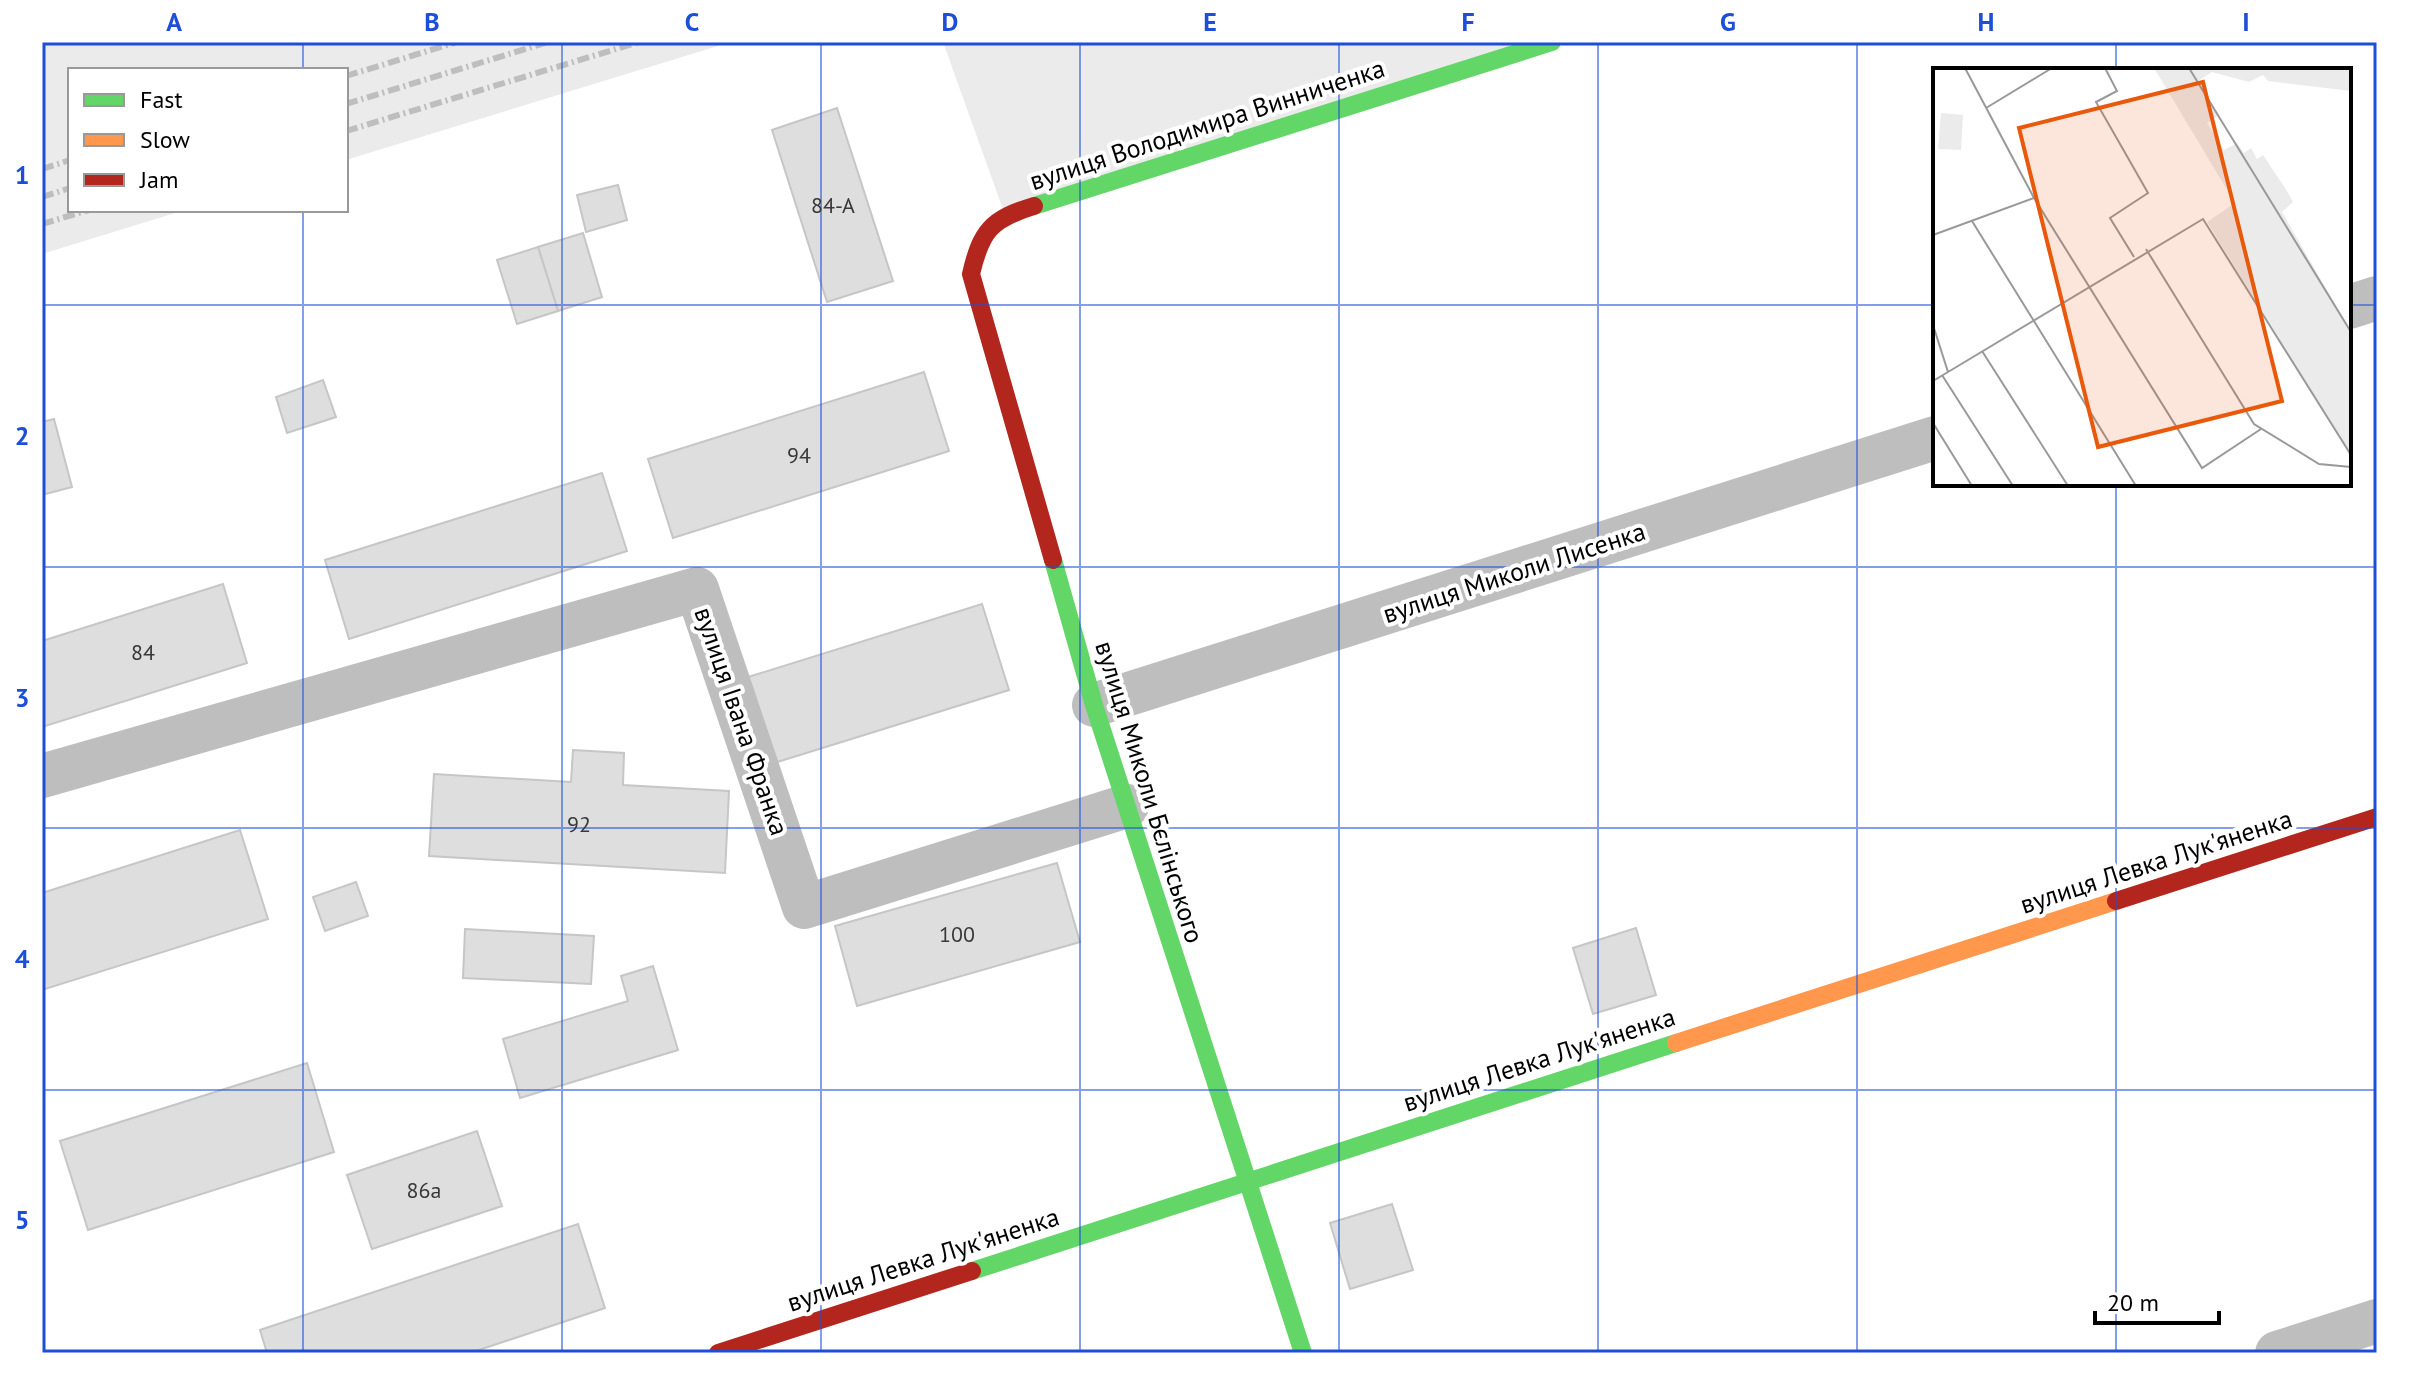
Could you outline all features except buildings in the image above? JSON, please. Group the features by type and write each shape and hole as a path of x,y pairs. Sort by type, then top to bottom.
{"street":[{"name":"вулиця Володимира Винниченка","path":"978,243 1005,215 1552,42"},
{"name":"вулиця Миколи Бєлінського","path":"978,243 971,274 1094,705 1303,1353"},
{"path":"2351,306 2377,298"},
{"name":"вулиця Миколи Лисенка","path":"1094,705 1933,439"},
{"name":"вулиця Івана Франка","path":"42,776 697,589 804,907 1127,806"},
{"name":"вулиця Левка Лук'яненка","path":"718,1353 2377,817"},
{"path":"2277,1353 2377,1321"}],"shaded area":[{"path":"42,42 731,42 348,159 348,68 68,68 68,212 178,212 42,254"},
{"path":"943,42 1552,42 1005,215"}],"railway":[{"path":"348,75 457,42"},
{"path":"348,103 548,42"},
{"path":"348,130 639,42"},
{"path":"42,169 68,161"},
{"path":"42,197 68,189"},
{"path":"42,224 82,212"}],"traffic: fast":[{"path":"1034,206 1552,42"},
{"path":"1053,560 1094,705 1303,1353"},
{"path":"972,1271 1676,1043"}],"traffic: slow":[{"path":"1676,1043 2116,901"}],"traffic: jam":[{"path":"1034,206 1007,216 990,229 979,247 971,274 1053,560"},
{"path":"2116,901 2377,817"},
{"path":"718,1353 972,1271"}]}
